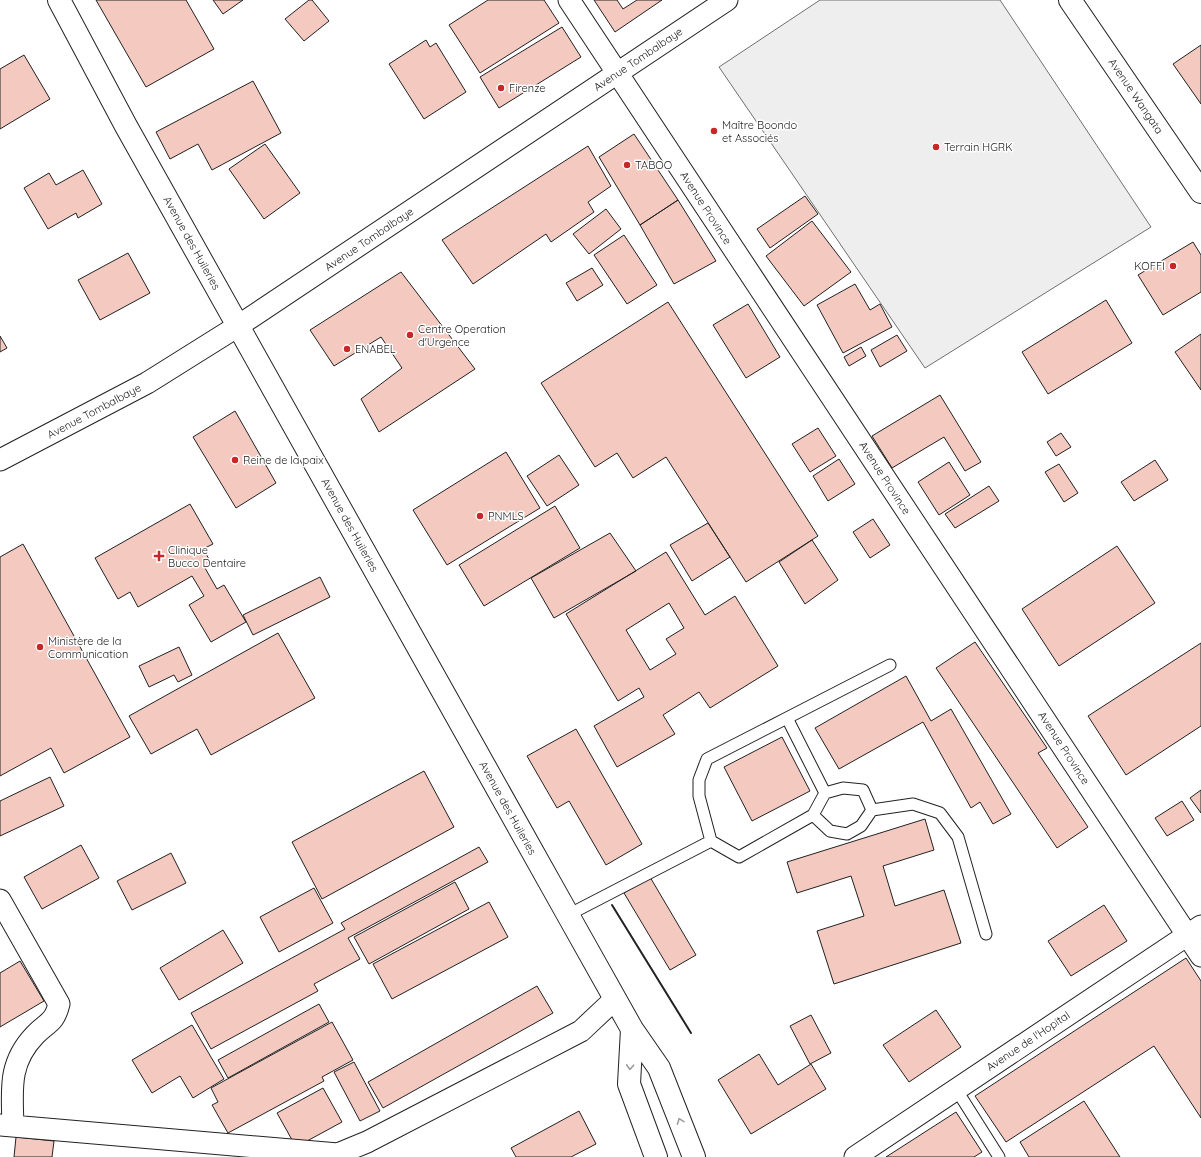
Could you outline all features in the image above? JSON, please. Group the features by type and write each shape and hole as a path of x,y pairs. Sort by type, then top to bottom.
{"main road":[{"name":"Avenue des Huileries","path":"59,0 126,126 615,1000 659,1068 694,1157"},
{"name":"Avenue Wangata","path":"1070,0 1201,192"},
{"path":"632,1028 629,1084 656,1157"}],"street":[{"name":"Avenue Province","path":"569,0 1194,931 1201,956"},
{"name":"Avenue Tombalbaye","path":"0,460 147,383 238,326 727,0"},
{"path":"0,900 59,1004 56,1017 34,1035 18,1055 12,1082 6,1125 338,1154 367,1142 581,1031 615,1000"},
{"name":"Avenue de l'Hopital","path":"855,1157 1194,931"}],"lane":[{"path":"872,810 863,790 843,788 825,793 813,815 739,857 711,841 699,796 699,780 707,759 890,666"},
{"path":"787,718 825,793"},
{"path":"813,815 830,831 846,834 861,826 872,810 913,804 940,813 958,837 986,934"},
{"path":"568,915 711,841"},
{"path":"956,1089 1000,1157"}],"shaded area":[{"name":"Terrain HGRK","path":"820,0 1000,0 1151,227 925,368 719,67"}],"building":[{"path":"96,0 186,0 214,49 146,87"},
{"path":"213,0 243,0 223,14"},
{"path":"309,0 312,0 329,21 304,41 285,19"},
{"path":"488,0 544,0 559,23 480,73 449,25"},
{"path":"594,0 617,0 623,9 637,0 662,0 615,32"},
{"path":"562,27 581,57 499,108 480,77"},
{"path":"426,40 430,47 436,43 466,92 424,119 389,64"},
{"path":"1201,45 1201,104 1173,64"},
{"path":"24,55 50,99 0,129 0,69"},
{"path":"253,81 281,133 212,170 198,144 170,159 156,132"},
{"path":"634,134 678,200 640,225 599,157"},
{"path":"265,144 300,193 264,219 229,169"},
{"path":"588,146 611,186 588,202 594,212 551,242 546,234 473,284 442,240"},
{"path":"83,170 102,204 78,218 76,213 48,229 24,188 49,173 56,185"},
{"path":"805,196 818,214 770,248 757,229"},
{"path":"678,200 716,261 674,284 640,225"},
{"path":"606,209 621,229 589,254 573,234"},
{"path":"812,221 851,272 804,306 766,256"},
{"path":"624,235 657,285 627,304 594,255"},
{"path":"1193,242 1201,255 1201,292 1163,315 1138,275"},
{"path":"128,253 150,293 100,320 78,280"},
{"path":"592,268 603,285 577,301 566,283"},
{"path":"401,272 475,369 379,432 361,399 402,368 381,337 334,366 310,330"},
{"path":"855,284 870,310 880,304 892,327 843,353 817,305"},
{"path":"1106,300 1132,343 1048,394 1022,352"},
{"path":"668,302 818,536 746,582 666,457 633,478 617,453 595,467 541,383"},
{"path":"748,304 780,357 746,378 713,325"},
{"path":"1201,334 1201,390 1175,352"},
{"path":"897,335 907,351 880,367 871,350"},
{"path":"0,336 7,348 0,352"},
{"path":"861,347 866,356 849,366 844,357"},
{"path":"940,395 981,462 965,471 944,437 892,468 872,436"},
{"name":"Reine de la paix","path":"235,411 276,483 236,508 193,437"},
{"path":"818,428 836,456 810,472 792,444"},
{"path":"1061,433 1071,447 1056,456 1047,442"},
{"path":"506,452 540,508 447,565 413,510"},
{"path":"559,455 579,485 547,506 527,476"},
{"path":"839,459 855,484 828,501 813,476"},
{"path":"1155,460 1168,480 1134,501 1121,482"},
{"path":"949,462 970,495 939,515 918,482"},
{"path":"1059,464 1078,493 1064,502 1045,472"},
{"path":"989,486 999,501 955,528 945,514"},
{"path":"190,504 213,544 203,549 212,564 205,568 217,589 224,585 246,622 211,642 189,605 204,596 192,576 138,607 130,592 118,599 95,558"},
{"path":"555,506 580,548 484,606 459,565"},
{"path":"873,519 890,545 870,558 853,532"},
{"path":"708,523 730,557 692,581 670,545"},
{"path":"610,533 636,571 554,618 531,578"},
{"path":"812,540 838,580 805,604 779,562"},
{"name":"Ministère de la Communication","path":"23,544 130,737 64,773 51,748 0,776 0,557"},
{"path":"1117,546 1155,603 1059,666 1022,609"},
{"path":"666,552 705,615 735,596 778,666 710,708 699,692 663,715 675,734 617,767 594,726 644,697 639,688 618,701 566,614","holes":["669,603 684,628 666,639 676,654 650,670 626,630"]},
{"path":"320,577 330,597 253,635 243,615"},
{"path":"278,633 315,698 211,755 197,729 151,754 129,716"},
{"path":"975,642 1047,748 1038,753 1088,827 1057,848 936,668"},
{"path":"1201,643 1201,726 1126,775 1088,716"},
{"path":"179,647 192,675 178,682 174,675 149,687 139,666"},
{"path":"906,676 931,721 951,709 1011,814 993,824 980,802 971,808 923,722 839,769 815,728"},
{"path":"576,729 642,844 606,865 569,801 557,808 527,756"},
{"path":"782,737 810,791 752,821 724,767"},
{"path":"424,771 454,827 322,899 292,842"},
{"path":"50,777 64,806 0,836 0,801"},
{"path":"1201,790 1201,813 1190,798"},
{"path":"1182,801 1194,820 1167,836 1155,818"},
{"path":"925,819 934,850 883,866 895,906 944,890 961,943 834,984 817,931 864,916 851,876 797,893 787,862"},
{"path":"81,845 99,878 42,909 24,877"},
{"path":"479,847 488,862 348,938 360,959 314,984 318,991 211,1049 191,1013 345,929 341,923"},
{"path":"171,853 186,883 132,910 117,881"},
{"path":"650,877 696,955 670,970 624,893"},
{"path":"455,882 469,909 369,964 354,937"},
{"path":"314,888 333,923 279,952 260,917"},
{"path":"489,902 508,937 392,999 373,964"},
{"path":"1104,905 1127,941 1071,976 1048,941"},
{"path":"223,930 243,963 179,1000 160,968"},
{"path":"1186,958 1201,981 1201,1118 1154,1046 1006,1142 975,1096"},
{"path":"20,961 44,1001 0,1027 0,973"},
{"path":"537,986 553,1013 383,1108 368,1082"},
{"path":"319,1004 329,1022 228,1078 218,1060"},
{"path":"936,1010 961,1047 909,1082 883,1045"},
{"path":"811,1015 831,1053 810,1064 790,1026"},
{"path":"332,1022 353,1060 322,1077 324,1081 228,1133 212,1105 218,1102 211,1088"},
{"path":"192,1025 224,1079 193,1098 180,1076 152,1093 132,1060"},
{"path":"759,1054 778,1085 811,1064 826,1089 751,1134 718,1080"},
{"path":"354,1062 380,1111 360,1121 334,1072"},
{"path":"323,1088 342,1122 296,1147 277,1113"},
{"path":"1084,1101 1120,1157 1029,1157 1020,1142"},
{"path":"579,1111 596,1144 571,1157 516,1157 511,1148"},
{"path":"956,1112 982,1152 974,1157 886,1157"},
{"path":"16,1137 54,1141 52,1157 14,1157"}],"wall":[{"path":"612,905 691,1033"}],"place":[{"name":"Firenze","path":"501,88"},
{"name":"Maître Boondo et Associés","path":"714,131"},
{"name":"Terrain HGRK","path":"936,147"},
{"name":"TABOO","path":"627,165"},
{"name":"KOFFI","path":"1173,266"},
{"name":"Centre Operation d'Urgence","path":"410,335"},
{"name":"ENABEL","path":"347,349"},
{"name":"Reine de la paix","path":"235,460"},
{"name":"PNMLS","path":"480,516"},
{"name":"Clinique Bucco Dentaire","path":"159,556"},
{"name":"Ministère de la Communication","path":"40,647"}]}
